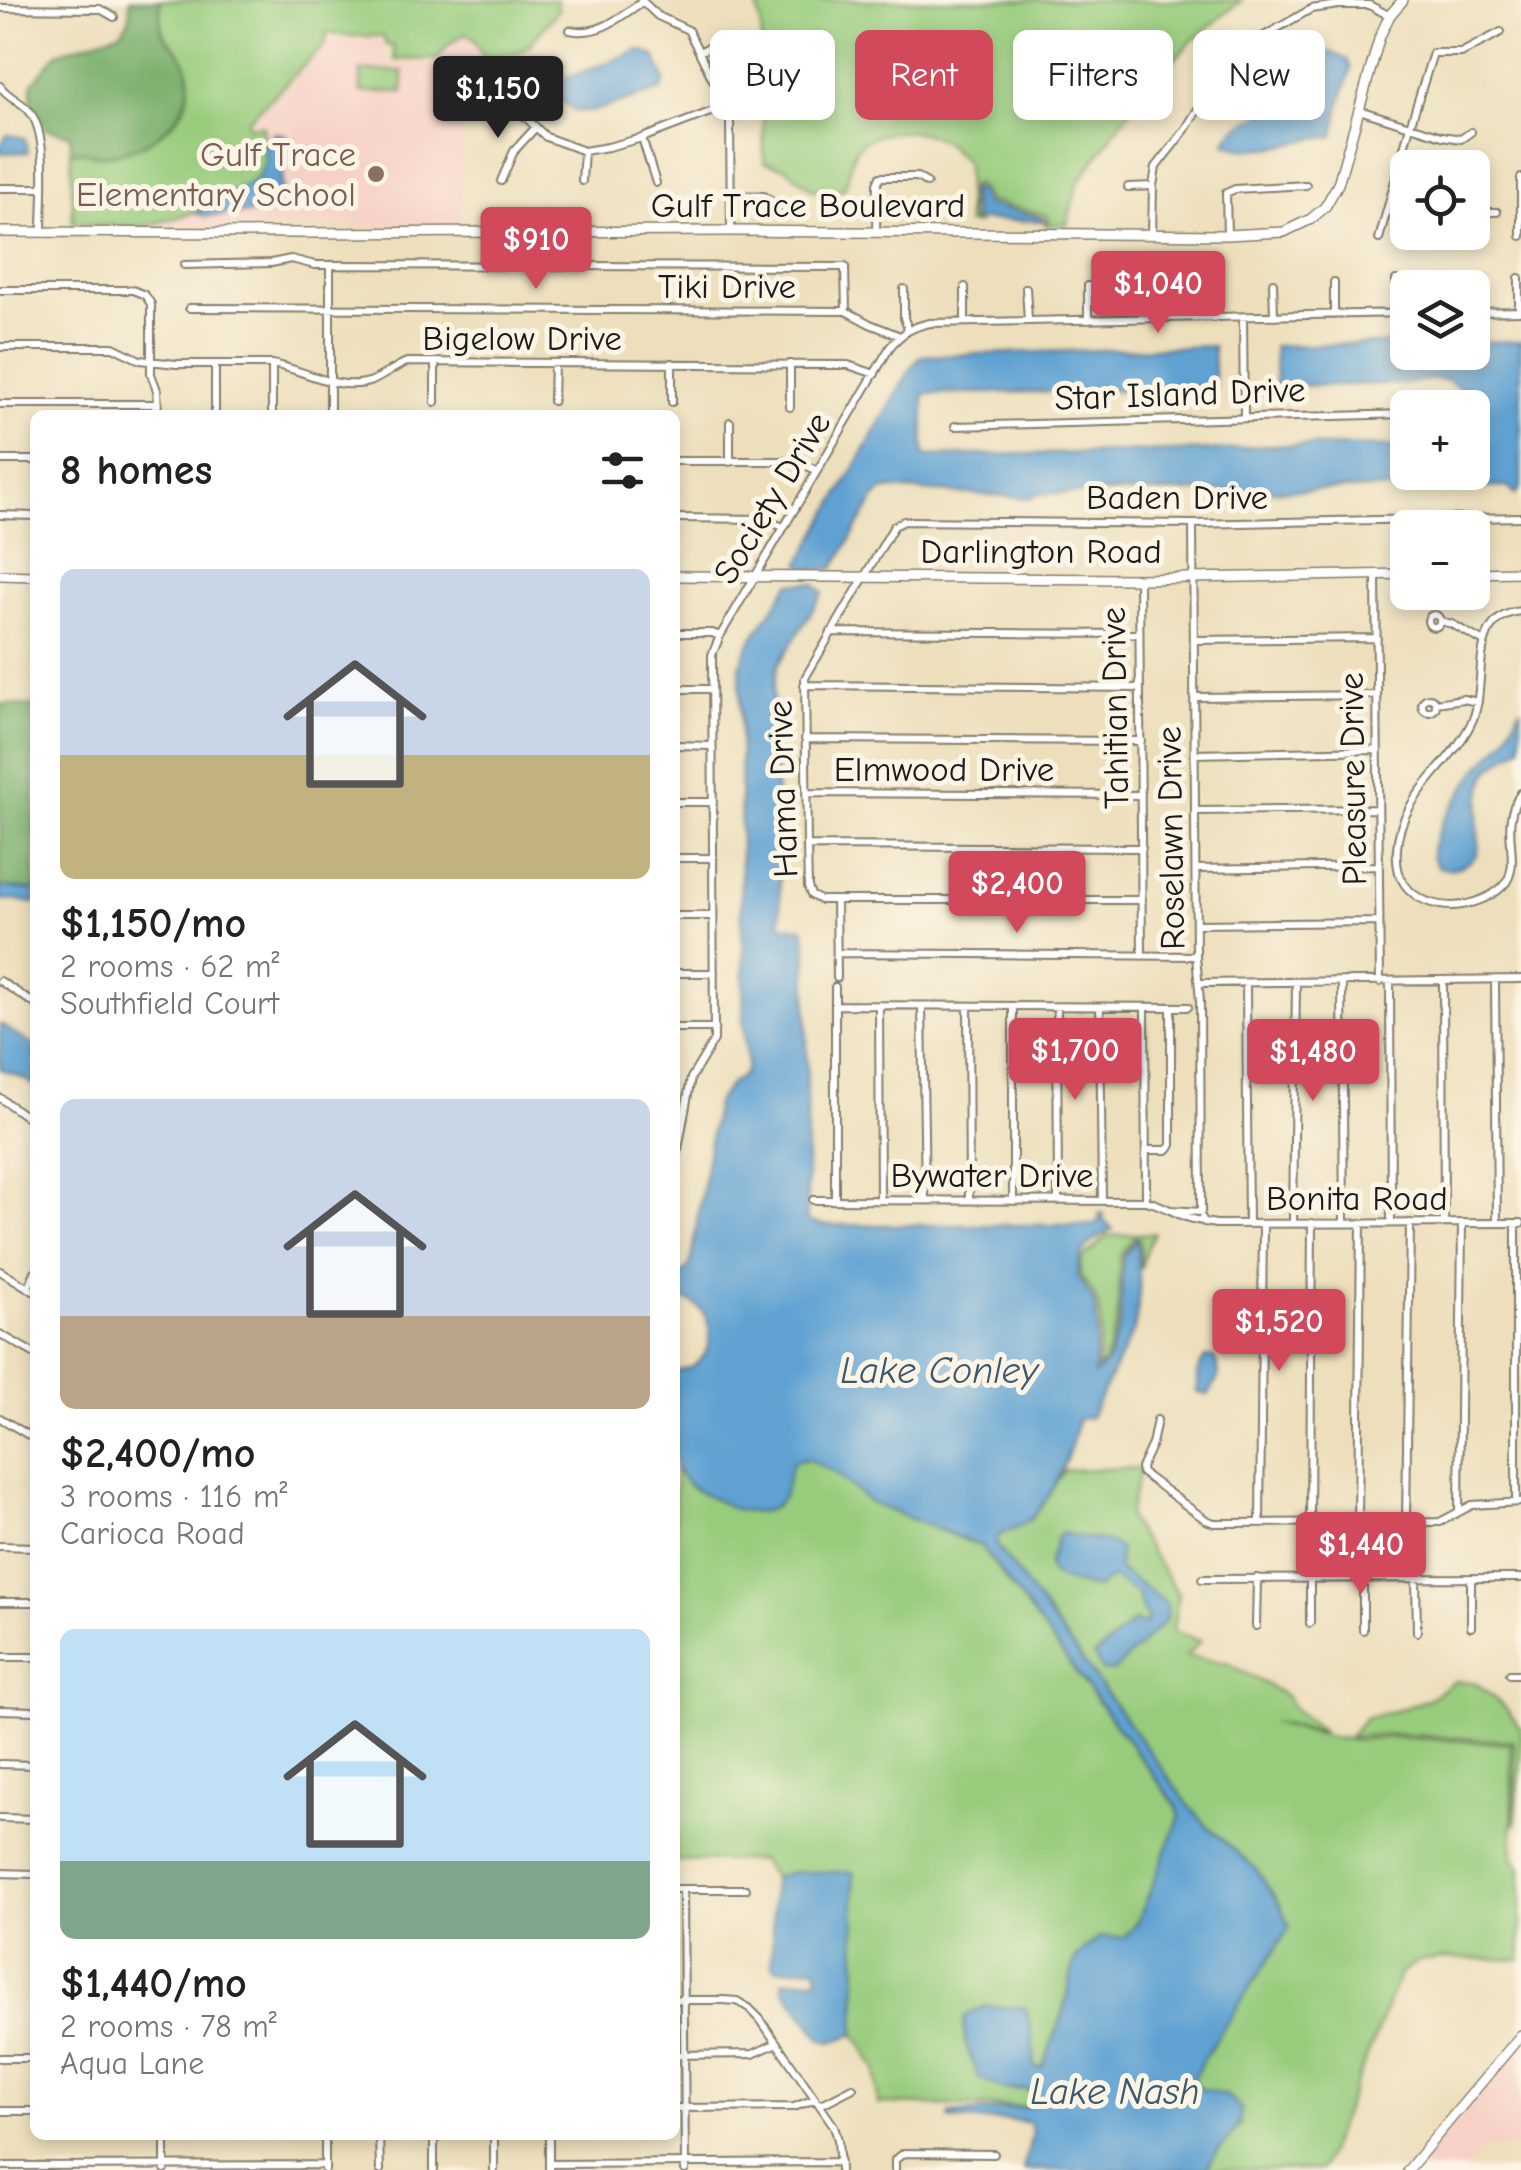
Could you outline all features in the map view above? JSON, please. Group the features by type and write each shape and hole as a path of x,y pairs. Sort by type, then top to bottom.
{"street":[{"name":"Gulf Trace Boulevard","path":"0,232 1284,232 1311,220 1326,207 1338,184 1380,36 1403,0"},
{"path":"570,30 584,33 608,26 641,1 658,16 688,30 710,74"},
{"path":"1273,30 1310,9 1339,4 1368,5 1390,16"},
{"path":"0,8 100,9 114,17"},
{"path":"1404,150 1433,53 1462,53 1500,32"},
{"path":"699,52 710,47"},
{"path":"463,73 463,96"},
{"path":"463,82 516,108 546,137 584,150 642,138 710,112"},
{"path":"0,86 33,115 42,138 42,231"},
{"path":"1359,110 1442,136 1460,139 1471,132"},
{"path":"1152,234 1156,166 1193,118"},
{"path":"730,120 731,230"},
{"path":"500,181 514,150 536,127"},
{"path":"642,138 656,183"},
{"path":"582,182 584,150"},
{"path":"876,232 880,177 917,177 927,183"},
{"path":"1521,178 1521,236"},
{"path":"1227,234 1226,194 1235,189 1306,185"},
{"path":"1128,187 1152,186"},
{"path":"0,188 42,188"},
{"path":"732,195 764,196 778,208"},
{"path":"1378,239 1390,201"},
{"path":"1490,212 1497,212"},
{"path":"184,265 291,259 315,265 845,267 846,311"},
{"path":"330,265 330,410"},
{"path":"1490,312 1520,311 1519,278"},
{"path":"1334,282 1334,315"},
{"path":"1149,283 1150,318"},
{"path":"1273,283 1274,316"},
{"path":"1212,284 1213,318"},
{"path":"1088,286 1088,320"},
{"path":"964,287 964,322"},
{"path":"1026,288 1028,320"},
{"path":"0,290 133,290 145,295 151,304 151,374 158,410"},
{"path":"904,290 908,329 930,323 1390,313"},
{"name":"Tiki Drive","path":"190,308 846,311 900,336"},
{"path":"1242,318 1244,417"},
{"name":"Society Drive","path":"680,1128 688,1088 712,1046 715,1028 712,656 720,636 890,347 908,329"},
{"name":"Bigelow Drive","path":"0,347 106,347 132,358 176,364 272,364 330,382 367,382 407,362 848,365 874,374"},
{"path":"435,362 435,402"},
{"path":"553,401 554,362"},
{"path":"272,364 272,410"},
{"path":"672,364 672,402"},
{"path":"790,364 790,407"},
{"path":"215,410 216,365"},
{"path":"0,404 158,404"},
{"name":"Star Island Drive","path":"954,426 1390,414"},
{"path":"730,422 730,462"},
{"path":"0,460 30,460"},
{"path":"680,461 798,462 816,471"},
{"path":"0,515 30,516"},
{"name":"Baden Drive","path":"863,577 894,526 901,522 1193,524 1521,517"},
{"path":"680,518 761,519 784,527"},
{"name":"Roselawn Drive","path":"1193,524 1202,1216"},
{"path":"1490,573 1521,572"},
{"name":"Pleasure Drive","path":"1376,575 1379,922 1385,982 1391,1223"},
{"name":"Darlington Road","path":"680,576 1194,579 1390,575"},
{"path":"0,576 30,576"},
{"name":"Hama Drive","path":"836,900 820,900 811,895 808,887 804,685 863,577"},
{"name":"Tahitian Drive","path":"1139,579 1142,956"},
{"path":"1521,612 1499,618 1489,630 1484,642 1478,702 1469,726 1418,793 1402,824 1397,864 1406,885 1422,900 1444,905 1469,904 1494,892 1510,874 1510,818 1521,792"},
{"path":"1440,622 1452,624 1484,642"},
{"path":"831,632 1140,634"},
{"path":"680,633 720,636"},
{"path":"1194,640 1376,638"},
{"path":"804,685 1140,688"},
{"path":"680,689 711,690"},
{"path":"1194,697 1377,695"},
{"path":"1436,703 1462,699 1478,702"},
{"path":"805,739 1141,741"},
{"path":"680,746 712,746"},
{"path":"1195,754 1378,750"},
{"name":"Elmwood Drive","path":"806,793 1141,796"},
{"path":"680,802 713,802"},
{"path":"1195,811 1378,809"},
{"path":"807,846 1142,848"},
{"path":"680,858 713,858"},
{"path":"1196,868 1378,866"},
{"path":"837,978 836,900 1142,900"},
{"path":"680,916 714,916"},
{"path":"1197,924 1379,922"},
{"path":"837,953 1196,956"},
{"path":"680,973 714,973"},
{"path":"1199,983 1521,979"},
{"path":"1495,980 1497,1223"},
{"path":"0,981 30,1001"},
{"path":"1443,981 1444,1223"},
{"path":"1342,983 1344,1223"},
{"path":"1246,984 1248,1224"},
{"path":"1293,1224 1296,984"},
{"path":"834,987 836,1200"},
{"path":"834,1006 1188,1008"},
{"path":"879,1006 880,1200"},
{"path":"922,1006 924,1199"},
{"path":"968,1006 968,1200"},
{"path":"1012,1006 1013,1201"},
{"path":"1056,1007 1058,1200"},
{"path":"1100,1007 1102,1201"},
{"path":"1145,1007 1146,1200"},
{"path":"1146,1150 1167,1150 1171,1145 1171,1008"},
{"path":"680,1028 715,1028"},
{"path":"680,1088 688,1088"},
{"path":"0,1098 30,1119"},
{"name":"Bywater Drive","path":"813,1200 1146,1200 1192,1220 1202,1216"},
{"name":"Bonita Road","path":"1202,1216 1216,1224 1519,1223"},
{"path":"1358,1522 1361,1223"},
{"path":"1406,1522 1410,1223"},
{"path":"1458,1511 1462,1223"},
{"path":"1157,1420 1142,1473 1206,1520 1218,1524 1440,1522 1479,1503 1519,1502 1519,1223"},
{"path":"1260,1523 1263,1224"},
{"path":"1310,1522 1312,1224"},
{"path":"0,1271 30,1289"},
{"path":"0,1334 30,1351"},
{"path":"0,1418 30,1436"},
{"path":"0,1546 30,1547"},
{"path":"1256,1578 1256,1626"},
{"path":"1310,1578 1310,1623"},
{"path":"1363,1578 1363,1630"},
{"path":"1416,1578 1416,1632"},
{"path":"1471,1578 1471,1626"},
{"path":"1202,1579 1521,1578"},
{"path":"0,1602 30,1602"},
{"path":"0,1657 30,1657"},
{"path":"1510,1674 1521,1674"},
{"path":"0,1710 30,1710"},
{"path":"0,1764 30,1765"},
{"path":"0,1818 30,1819"},
{"path":"0,1874 30,1874"},
{"path":"680,1889 746,1890"},
{"path":"680,1900 684,1944 685,2166"},
{"path":"548,2140 549,2167 840,2166 834,2126 760,2019 736,2001 680,2000"},
{"path":"1410,2170 1521,2035"},
{"path":"680,2056 753,2054 777,2043"},
{"path":"0,2058 30,2058"},
{"path":"680,2108 794,2107 853,2088"},
{"path":"0,2111 30,2111"},
{"path":"165,2140 165,2167"},
{"path":"0,2166 325,2167 325,2140"},
{"path":"380,2140 380,2170"},
{"path":"434,2140 434,2170"},
{"path":"494,2140 494,2170"},
{"path":"895,2170 895,2160 904,2153 994,2154"}],"shaded area":[{"path":"465,33 475,39 485,61 466,85 464,115 463,63 435,60"},
{"name":"Gulf Trace Elementary School","path":"383,39 384,63 461,63 461,224 291,223 292,124 249,123 334,40"},
{"path":"263,126 289,127 291,226 460,229 73,228 73,223 143,227 195,213 205,216 284,142 286,135 274,133 264,146"},
{"path":"1521,2039 1521,2148 1481,2149 1467,2170 1416,2170 1414,2168"}],"green space":[{"path":"130,0 160,0 162,31 185,62 187,97 168,127 136,148 118,154 71,152 70,135 46,129 31,102 32,84 57,53 121,32 129,20"},
{"path":"160,0 557,0 558,11 519,52 485,61 475,39 466,33 448,45 437,59 395,60 393,46 386,45 383,36 326,33 326,44 247,121 249,126 263,126 265,163 259,178 203,210 143,227 73,223 71,153 113,154 139,146 173,122 187,100 185,66 162,31"},
{"path":"756,0 1242,0 1205,30 1193,30 1193,40 1173,61 1173,30 1013,30 1013,120 1123,120 1078,183 1067,224 1045,225 1049,220 1046,215 987,201 975,183 968,190 970,218 979,224 967,224 966,163 944,142 921,133 893,132 866,140 854,154 844,189 813,190 786,168 764,162 763,120 835,120 835,30 761,30"},
{"path":"361,71 403,71 403,92 361,92"},
{"path":"0,704 30,706 30,891 0,887"},
{"path":"1154,1233 1141,1269 1140,1239 1135,1237 1120,1256 1117,1323 1105,1361 1097,1369 1099,1308 1080,1276 1081,1260 1107,1236"},
{"path":"807,1459 835,1473 870,1503 981,1546 1177,1807 1180,1816 1137,1924 1124,1937 1075,1959 1062,2017 1043,2067 1035,2068 1026,2008 1009,2008 1002,2089 1030,2090 1028,2107 878,2104 876,2069 855,2034 857,1979 791,1872 773,1877 761,1860 680,1861 680,1475 692,1488 785,1489 793,1461"},
{"path":"1141,1468 1128,1517 1178,1594 1173,1631 1201,1641 1186,1656 1230,1664 1284,1695 1298,1713 1324,1732 1271,1722 1355,1740 1394,1737 1511,1744 1513,1858 1521,1868 1521,1960 1443,1958 1418,1961 1400,1974 1321,2170 1207,2170 1211,2159 1241,2124 1192,2081 1280,1906 1256,1869 1190,1807 996,1544 998,1535 1027,1521 1065,1470"},
{"path":"1455,1681 1477,1684 1506,1708 1521,1729 1515,1826 1511,1741 1394,1734 1349,1737 1365,1718 1430,1698"}],"water":[{"path":"639,50 655,56 665,80 662,90 591,112 574,111 556,97 558,81"},
{"path":"1325,53 1347,60 1351,68 1334,136 1257,149 1225,143 1233,131 1251,120 1325,120"},
{"path":"274,133 286,135 280,198 272,212 205,216 195,213 258,178 265,163 264,146"},
{"path":"9,135 25,138 28,152 0,153"},
{"path":"973,188 985,204 1046,221 974,220"},
{"path":"1521,341 1521,487 1515,495 1508,487 1490,487 1490,390 1462,390 1448,380 1433,379 1405,384 1276,386 1274,346 1390,343 1390,370 1490,370 1490,342"},
{"path":"1213,346 1215,389 924,394 924,456 1225,450 1268,445 1390,447 1390,489 1034,494 1033,498 890,489 875,498 833,569 805,569 800,563 913,365 922,356"},
{"name":"Lake Conley","path":"790,583 814,583 823,593 777,667 773,691 781,925 804,928 807,946 807,1218 825,1225 1094,1225 1103,1213 1104,1221 1113,1229 1086,1247 1077,1277 1096,1312 1094,1375 1107,1363 1120,1324 1123,1257 1137,1239 1140,1294 1134,1330 1090,1417 1078,1419 1066,1459 1046,1501 1028,1521 999,1535 996,1544 1190,1807 1256,1869 1290,1927 1193,2080 1198,2088 1226,2095 1241,2109 1237,2127 1207,2170 1023,2170 1032,2134 1030,2123 949,2119 950,2114 1028,2107 1030,2090 1002,2089 978,2077 965,2042 964,2017 985,2006 1026,2008 1035,2067 1043,2067 1062,2017 1075,1959 1099,1937 1124,1937 1137,1924 1180,1816 1177,1806 981,1546 870,1503 835,1473 807,1459 793,1462 781,1500 765,1511 747,1512 721,1503 689,1485 680,1474 680,1370 701,1359 710,1337 705,1315 688,1301 680,1300 680,1276 690,1265 716,1103 731,1083 741,1077 747,1062 741,917 740,666 750,642"},
{"path":"1521,707 1521,747 1492,768 1484,782 1475,855 1462,866 1438,867 1432,848 1442,822 1477,770 1505,740"},
{"path":"0,887 30,890 30,902 0,899"},
{"path":"0,1024 30,1043 30,1083 0,1069"},
{"path":"1205,1357 1214,1357 1219,1373 1208,1395 1197,1392 1197,1373"},
{"path":"1062,1533 1108,1542 1119,1548 1119,1570 1166,1604 1165,1621 1113,1672 1102,1671 1094,1656 1134,1621 1145,1625 1148,1618 1138,1594 1112,1578 1097,1588 1067,1582 1053,1574 1049,1562 1056,1538"},
{"path":"791,1872 853,1872 855,2034 832,2042 822,2040 784,1989 783,1981 818,1978 816,1967 777,1969 772,1964 773,1877"}],"place":[{"name":"Gulf Trace Elementary School","path":"376,174"}],"water label":[{"name":"Lake Nash","path":"1115,2092"}]}
